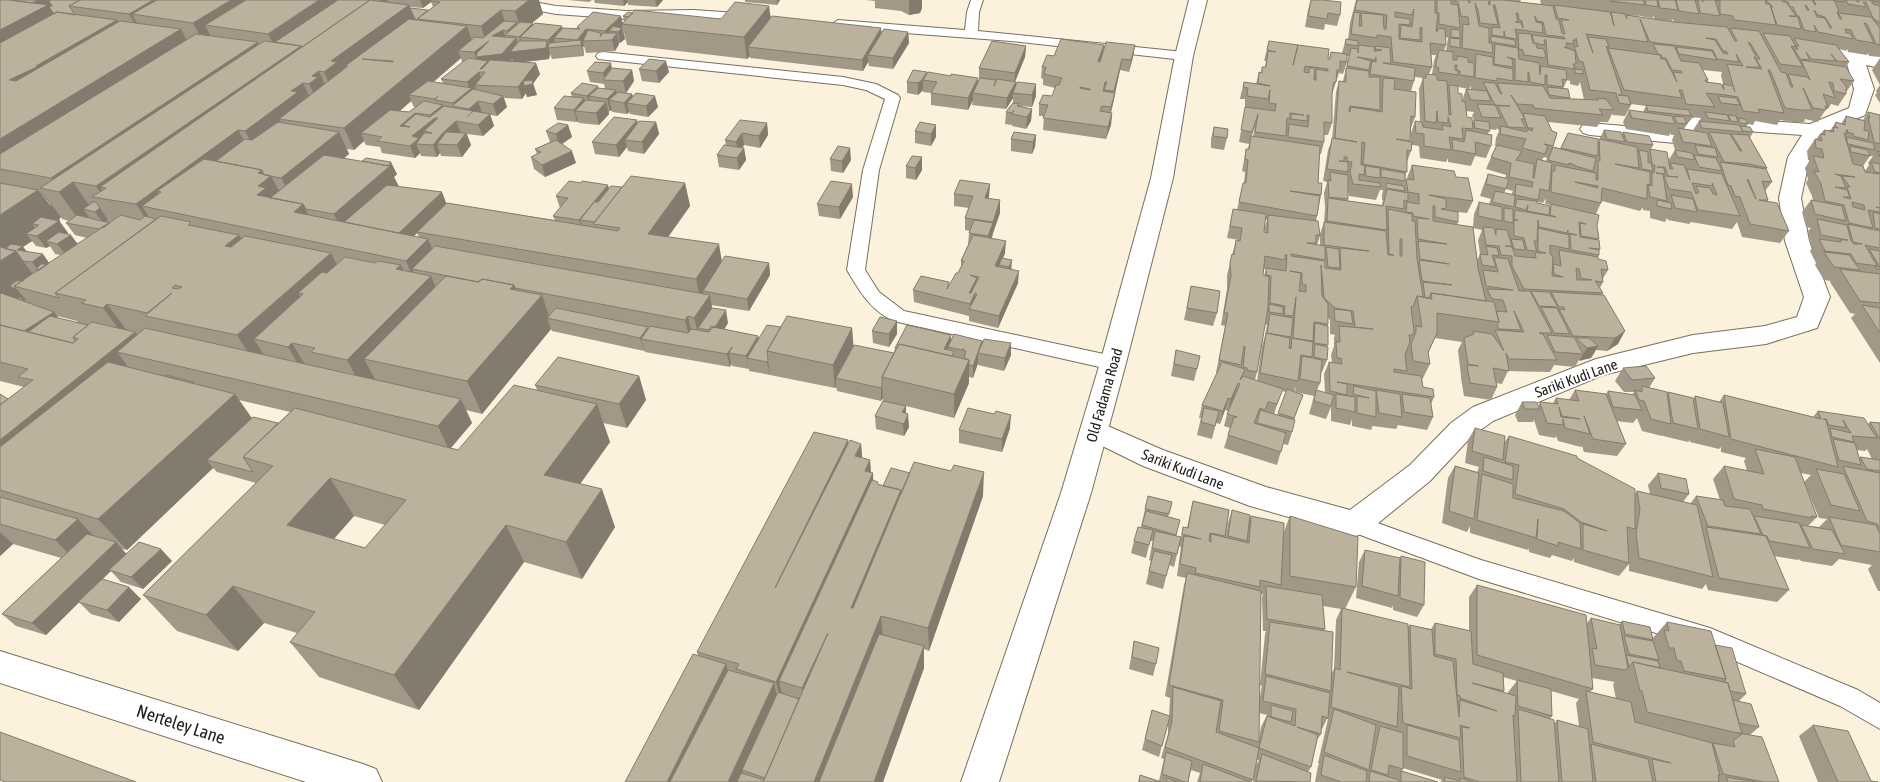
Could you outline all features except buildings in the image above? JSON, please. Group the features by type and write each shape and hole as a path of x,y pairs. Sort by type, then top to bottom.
{"street":[{"name":"Old Fadama Road","path":"980,782 1076,493 1113,363 1162,178 1184,56 1198,0"},
{"path":"1790,43 1880,62"},
{"path":"1590,129 1686,138 1699,122 1814,130 1858,111 1864,89 1854,57"},
{"name":"Sariki Kudi Lane","path":"1094,430 1153,458 1261,498 1355,524 1420,472 1461,430 1483,414 1596,368 1693,344 1766,335 1808,322 1817,297 1797,241 1790,198 1799,157 1812,137 1814,130"},
{"name":"Nerteley Lane","path":"0,667 362,782"}],"lane":[{"path":"682,14 697,0"},
{"path":"971,34 973,12 977,0"},
{"path":"513,2 556,10 626,15 682,14 764,19"},
{"path":"823,23 971,34 1184,56"},
{"path":"603,56 666,60 849,83 883,90 893,98 871,170 856,270 872,296 898,316 1113,363"},
{"path":"1355,524 1479,569 1710,639 1849,698 1880,717"}]}
